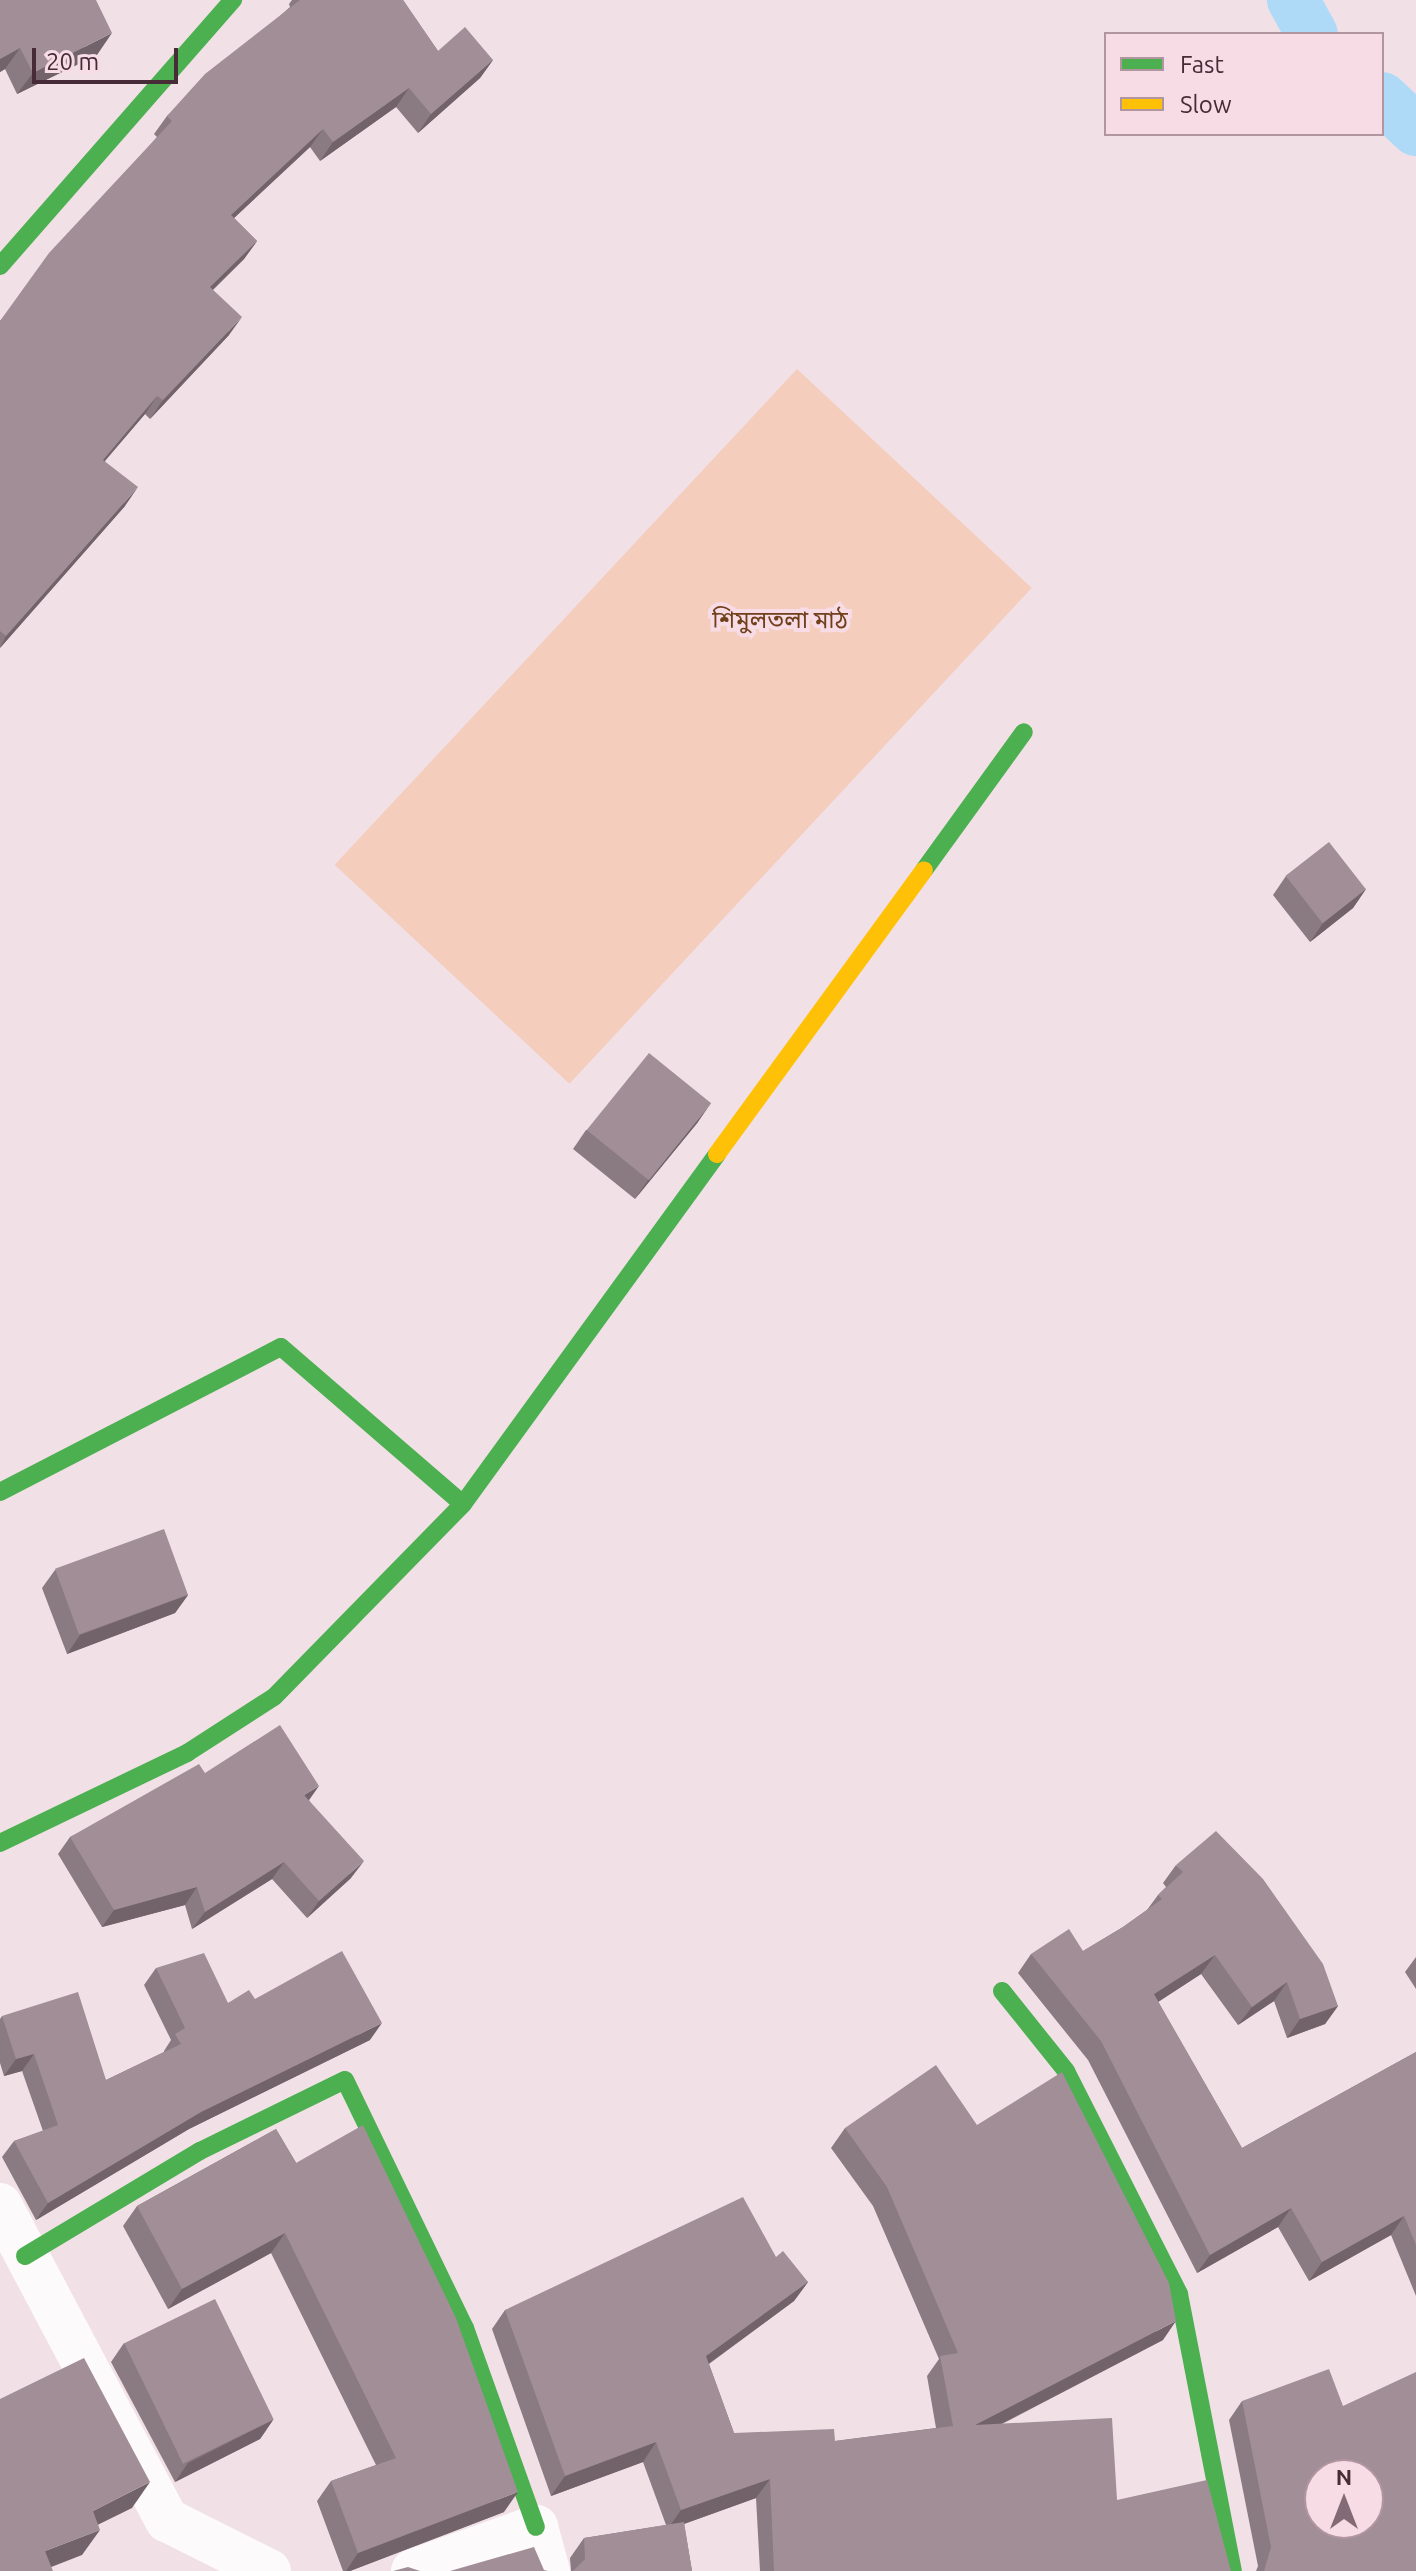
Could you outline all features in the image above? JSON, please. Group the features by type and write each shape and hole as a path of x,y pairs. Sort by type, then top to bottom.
{"street":[{"path":"0,266 233,0"},
{"path":"0,1843 52,1824 187,1753 274,1697 463,1504 1024,732"},
{"path":"0,1492 281,1347 463,1504"},
{"path":"1002,1991 1066,2071 1179,2294 1233,2571"},
{"path":"25,2256 200,2151 345,2080 465,2328 536,2527 548,2571"},
{"path":"0,2205 167,2520 269,2571"},
{"path":"413,2571 536,2527"}],"green space":[{"name":"শিমুলতলা মাঠ","path":"797,369 1032,588 569,1084 335,865"}],"building":[{"path":"0,0 96,0 112,33 33,73 20,48 0,59"},
{"path":"300,0 403,0 438,51 465,27 493,60 431,114 409,88 333,142 323,129 231,215 257,241 210,287 242,317 163,400 157,396 103,460 138,487 6,636 0,631 0,321 49,253 172,121 167,116 205,74"},
{"path":"1329,842 1366,889 1323,923 1286,876"},
{"path":"649,1053 711,1103 649,1180 587,1130"},
{"path":"164,1529 188,1595 79,1634 55,1569"},
{"path":"280,1725 319,1786 304,1795 364,1861 319,1901 284,1862 205,1912 197,1887 114,1910 70,1837 199,1764 205,1773"},
{"path":"1216,1831 1263,1879 1323,1964 1338,2006 1300,2019 1287,1982 1252,2007 1215,1955 1154,1994 1242,2148 1416,2052 1416,2245 1404,2216 1322,2262 1291,2208 1210,2255 1101,2041 1031,1954 1069,1929 1083,1951 1123,1927 1162,1899 1158,1895 1183,1872 1176,1865"},
{"path":"342,1951 382,2023 201,2112 48,2203 14,2141 58,2125 34,2054 16,2059 2,2016 78,1992 106,2080 181,2044 175,2034 185,2028 156,1968 204,1953 228,2003 249,1990 255,1999"},
{"path":"936,2065 977,2125 1062,2072 1169,2283 1176,2321 975,2425 1112,2418 1117,2500 1207,2480 1231,2571 774,2571 770,2479 681,2510 656,2442 565,2476 505,2310 743,2197 776,2257 783,2251 808,2282 706,2356 734,2433 834,2429 835,2441 953,2426 940,2356 958,2353 887,2187 845,2128"},
{"path":"363,2125 456,2318 518,2492 358,2553 331,2481 396,2458 285,2233 182,2289 137,2206 276,2129 296,2163"},
{"path":"215,2299 274,2419 183,2464 124,2343"},
{"path":"84,2358 150,2482 93,2511 100,2530 45,2551 53,2571 0,2571 0,2399"},
{"path":"1329,2369 1343,2406 1416,2372 1416,2571 1264,2571 1271,2547 1242,2401"},
{"path":"684,2522 692,2571 573,2571 585,2559 584,2538"},
{"path":"534,2547 544,2570 548,2571 450,2571"},
{"path":"408,2567 420,2571 393,2571"}],"waterway":[{"path":"1293,0 1311,32"},
{"path":"1384,100 1416,130"}],"traffic: fast":[{"path":"0,266 233,0"},
{"path":"924,870 1024,732"},
{"path":"0,1843 187,1753 274,1697 463,1504 717,1154"},
{"path":"0,1492 281,1347 463,1504"},
{"path":"1002,1991 1066,2071 1179,2294 1233,2571"},
{"path":"25,2256 200,2151 345,2080 465,2328 536,2527"}],"traffic: slow":[{"path":"717,1154 924,870"}]}
